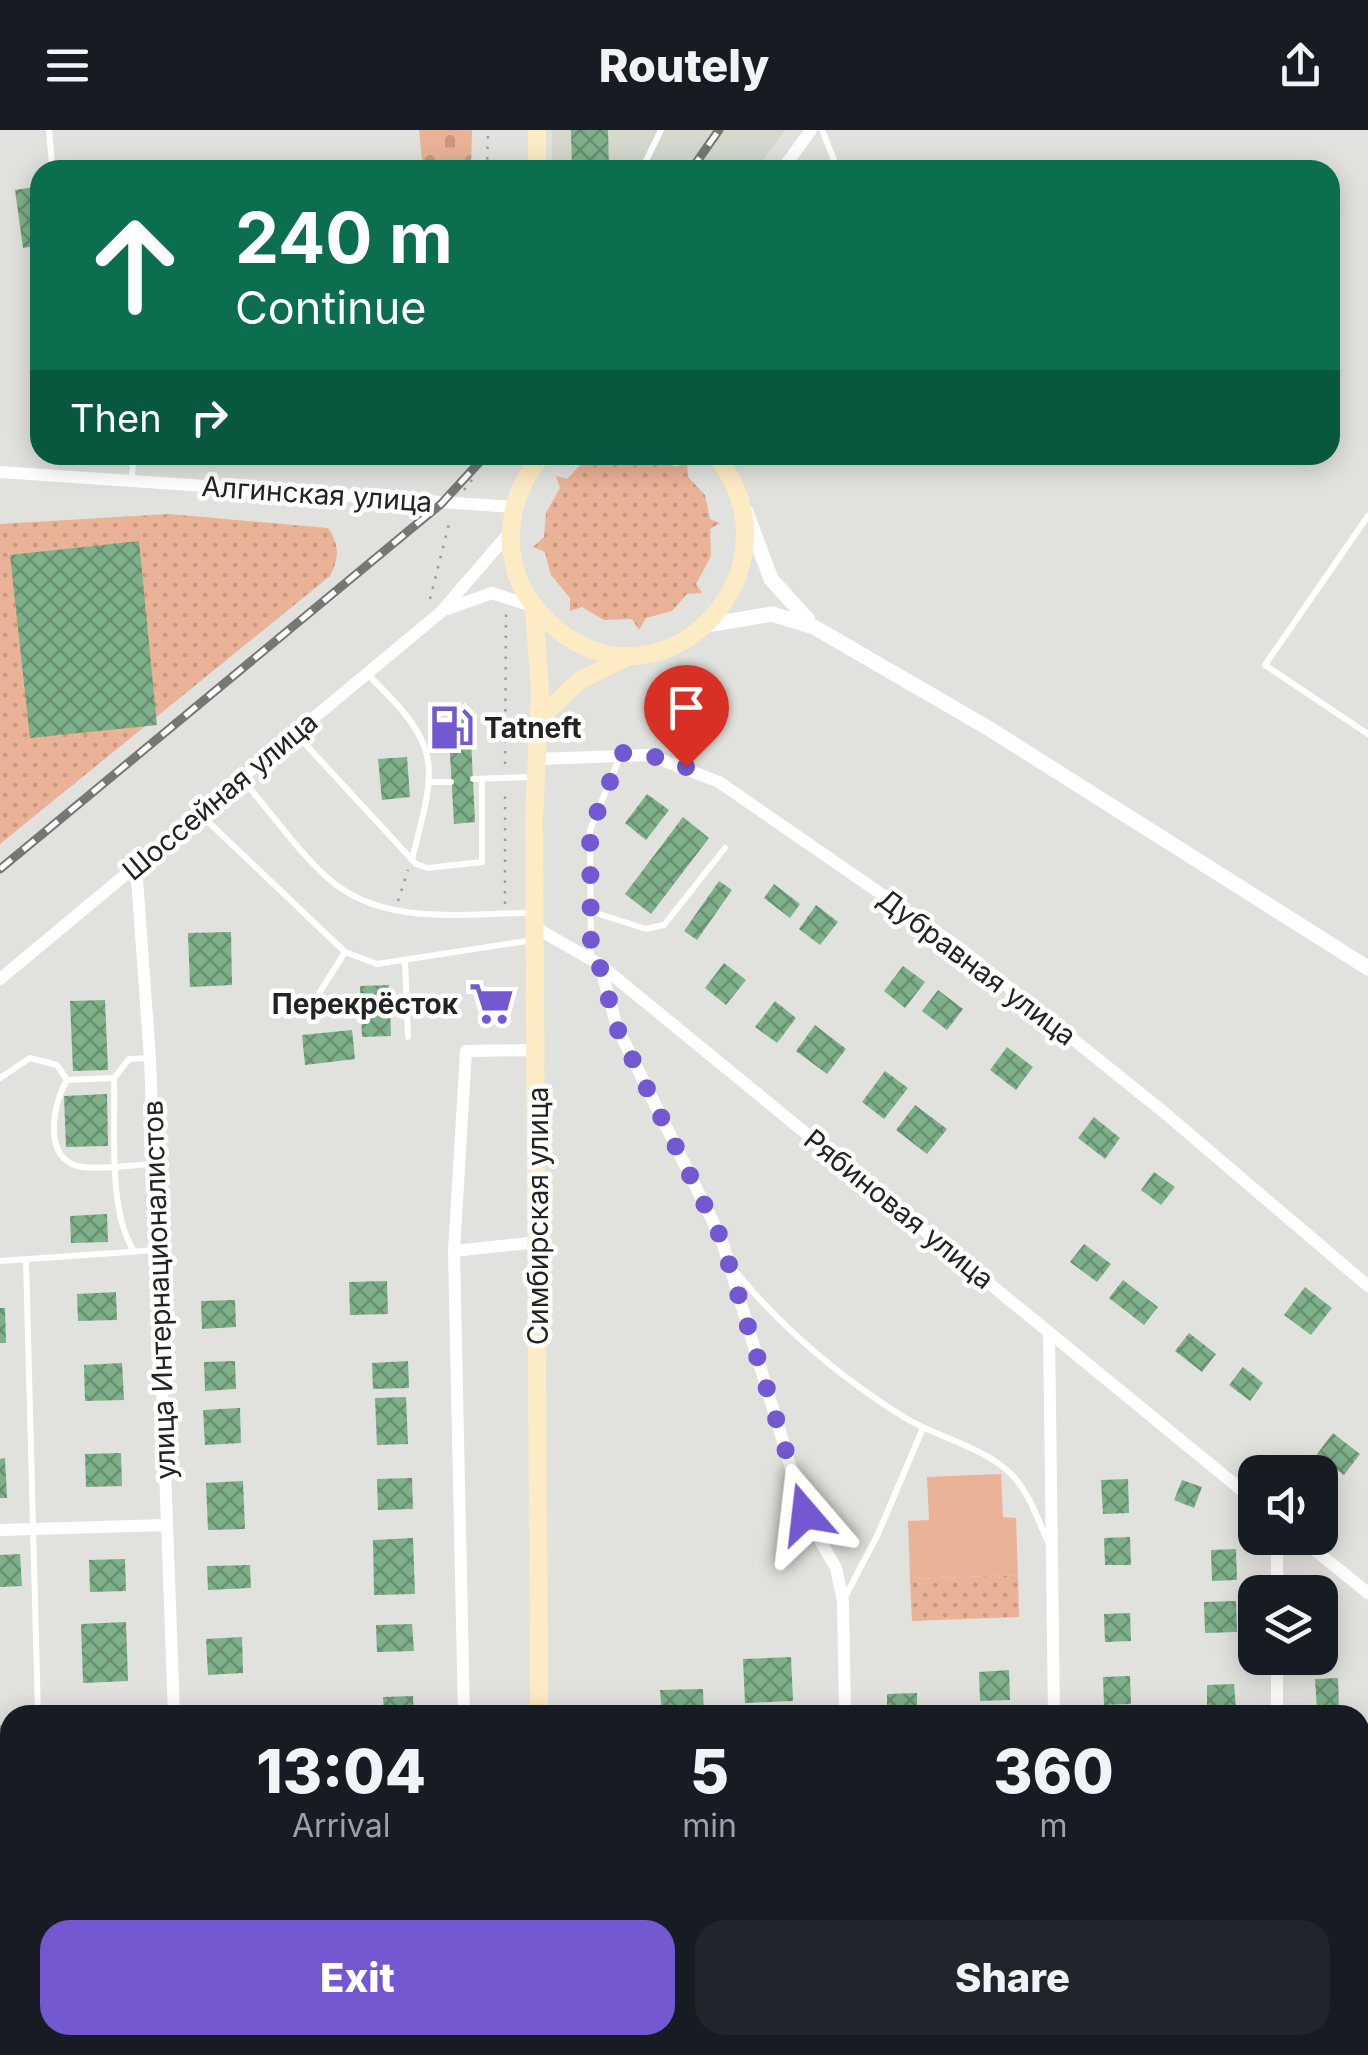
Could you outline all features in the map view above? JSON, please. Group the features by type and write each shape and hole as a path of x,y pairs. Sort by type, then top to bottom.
{"main road":[{"path":"537,130 537,160"},
{"path":"521,487 522,465"},
{"path":"535,465 514,507 511,530 516,574 534,607 582,645 632,654"},
{"path":"540,718 579,681 632,654 682,642 707,625 733,593 747,528 740,497 721,465"},
{"name":"Симбирская улица","path":"534,607 540,718 536,768 539,1705"}],"street":[{"path":"789,160 811,130"},
{"name":"Алгинская улица","path":"0,472 514,507"},
{"path":"740,497 771,578 814,626"},
{"path":"441,612 511,530"},
{"path":"441,612 492,592 534,607"},
{"name":"Шоссейная улица","path":"0,979 441,612"},
{"path":"707,625 772,614 814,626 988,728 1368,968"},
{"name":"Дубравная улица","path":"536,768 622,753 664,758 719,782 961,949 1166,1114 1368,1286"},
{"name":"улица Интернационалистов","path":"136,866 150,1058 174,1705"},
{"name":"Рябиновая улица","path":"536,927 595,961 1238,1487"},
{"path":"595,961 617,1028 721,1238 805,1514 836,1568 843,1601 845,1705"},
{"path":"464,1705 454,1251 466,1051 536,1050"},
{"path":"454,1251 538,1242"},
{"path":"1048,1332 1054,1705"},
{"path":"0,1530 167,1525"},
{"path":"1321,1555 1368,1593"},
{"path":"1277,1675 1277,1705"}],"lane":[{"path":"49,130 52,160"},
{"path":"646,160 662,130"},
{"path":"822,130 834,160"},
{"path":"132,480 133,465"},
{"path":"1368,516 1265,665 1368,734"},
{"path":"367,674 408,714 422,738 432,782 412,860"},
{"path":"296,733 412,860 428,868 482,862 478,779 505,778 536,768"},
{"path":"595,961 588,843 593,815 622,753"},
{"path":"242,778 326,878 348,894 394,911 505,913 536,927"},
{"path":"432,782 451,782"},
{"path":"199,813 344,952 377,964 405,961 536,927"},
{"path":"590,911 646,929 664,926 725,848"},
{"path":"311,1006 344,952"},
{"path":"405,961 408,1037"},
{"path":"0,1078 30,1058 57,1065 67,1080"},
{"path":"134,1251 120,1224 114,1078 129,1059 150,1058"},
{"path":"67,1080 114,1078"},
{"path":"67,1080 54,1111 55,1143 60,1153 79,1167 154,1164"},
{"path":"0,1261 158,1250"},
{"path":"26,1260 38,1705"},
{"path":"728,1262 816,1354 922,1428 1006,1469 1024,1487 1052,1550"},
{"path":"843,1601 878,1534 922,1428"}],"path":[{"path":"487,160 488,130"},
{"path":"441,612 430,597 454,504 474,477 474,465"},
{"path":"505,913 506,604"},
{"path":"394,911 412,860"}],"shaded area":[{"path":"552,130 785,130 763,160 552,160"}],"green space":[{"path":"419,130 472,130 471,160 422,160"},
{"path":"580,465 687,465 688,477 705,495 710,519 720,523 710,529 711,556 696,584 702,593 687,594 672,611 646,618 639,630 632,619 604,620 582,607 570,611 570,598 551,575 545,552 533,547 544,537 546,513 560,488 556,476 567,479"},
{"path":"169,514 328,528 336,546 335,563 330,576 0,844 0,524"},
{"path":"1001,1474 1003,1517 1016,1518 1018,1575 910,1579 908,1521 929,1520 927,1477"},
{"path":"1018,1575 1019,1617 912,1621 910,1579"}],"building":[{"path":"571,130 608,130 609,160 572,160"},
{"path":"30,188 30,247 23,248 15,190"},
{"path":"139,541 157,725 30,738 10,555"},
{"path":"470,719 475,822 454,824 448,720"},
{"path":"407,757 410,797 382,800 378,759"},
{"path":"647,794 669,810 646,840 625,823"},
{"path":"683,817 709,838 651,914 625,894"},
{"path":"719,881 732,890 697,940 684,931"},
{"path":"774,884 800,904 790,918 764,898"},
{"path":"816,905 838,922 820,945 799,929"},
{"path":"231,932 232,985 190,987 188,933"},
{"path":"724,963 746,980 726,1005 705,988"},
{"path":"903,966 925,982 905,1008 884,991"},
{"path":"389,985 391,1036 362,1037 360,986"},
{"path":"481,988 500,988 502,1020 482,1021"},
{"path":"938,990 963,1009 947,1030 922,1011"},
{"path":"105,1000 108,1070 73,1071 70,1001"},
{"path":"775,1001 796,1018 777,1043 755,1027"},
{"path":"815,1025 846,1049 827,1074 796,1051"},
{"path":"352,1030 355,1059 305,1065 302,1035"},
{"path":"1007,1047 1033,1067 1016,1090 990,1070"},
{"path":"885,1071 908,1088 884,1119 862,1102"},
{"path":"107,1094 108,1146 66,1147 64,1096"},
{"path":"915,1105 947,1129 927,1154 896,1130"},
{"path":"1094,1117 1120,1138 1105,1159 1078,1138"},
{"path":"1154,1172 1175,1187 1161,1205 1141,1190"},
{"path":"107,1214 108,1242 71,1243 70,1216"},
{"path":"1084,1244 1111,1264 1097,1282 1070,1262"},
{"path":"1123,1280 1158,1307 1144,1325 1109,1298"},
{"path":"387,1281 388,1314 350,1315 349,1282"},
{"path":"1305,1287 1332,1308 1311,1335 1284,1315"},
{"path":"116,1292 117,1320 78,1321 77,1294"},
{"path":"235,1300 236,1327 202,1329 201,1301"},
{"path":"0,1308 5,1308 6,1343 0,1343"},
{"path":"1189,1333 1216,1354 1202,1372 1175,1351"},
{"path":"235,1361 236,1389 205,1391 204,1362"},
{"path":"408,1361 409,1388 373,1389 372,1363"},
{"path":"122,1363 124,1400 85,1401 84,1365"},
{"path":"1243,1367 1263,1383 1250,1401 1229,1385"},
{"path":"406,1397 408,1444 377,1445 375,1398"},
{"path":"240,1408 241,1443 205,1445 203,1410"},
{"path":"1333,1433 1360,1454 1344,1475 1338,1470 1338,1455 1317,1454"},
{"path":"121,1453 122,1486 86,1487 85,1454"},
{"path":"5,1458 7,1498 0,1498 0,1459"},
{"path":"412,1478 413,1509 378,1510 377,1479"},
{"path":"1128,1479 1129,1513 1103,1514 1101,1480"},
{"path":"1182,1480 1202,1487 1194,1508 1174,1500"},
{"path":"243,1481 245,1529 208,1530 206,1483"},
{"path":"1130,1537 1131,1565 1105,1565 1104,1538"},
{"path":"413,1538 415,1594 374,1595 373,1540"},
{"path":"1236,1549 1237,1580 1212,1581 1211,1550"},
{"path":"20,1554 22,1586 0,1587 0,1555"},
{"path":"125,1559 126,1591 90,1592 89,1560"},
{"path":"250,1565 251,1588 208,1590 207,1566"},
{"path":"1236,1601 1237,1632 1205,1633 1204,1602"},
{"path":"1130,1613 1131,1641 1105,1642 1104,1614"},
{"path":"126,1622 128,1681 83,1683 81,1624"},
{"path":"412,1624 414,1651 377,1652 376,1625"},
{"path":"242,1637 243,1673 208,1675 206,1639"},
{"path":"791,1657 793,1701 745,1703 743,1659"},
{"path":"1009,1670 1010,1700 980,1701 979,1672"},
{"path":"1130,1676 1131,1704 1104,1705 1103,1677"},
{"path":"1338,1678 1339,1705 1317,1705 1315,1679"},
{"path":"1234,1684 1236,1705 1207,1705 1207,1685"},
{"path":"703,1689 704,1705 661,1705 660,1690"},
{"path":"917,1693 917,1705 887,1705 887,1694"},
{"path":"413,1696 413,1705 383,1705 383,1697"}],"railway":[{"path":"698,160 719,130"},
{"path":"0,869 441,504 477,465"}],"place":[{"name":"Tatneft","path":"451,728"},
{"name":"Перекрёсток","path":"491,1004"}],"route":[{"path":"686,767 664,758 622,753 590,830 591,958 599,964 617,1028 721,1238 805,1514"}]}
